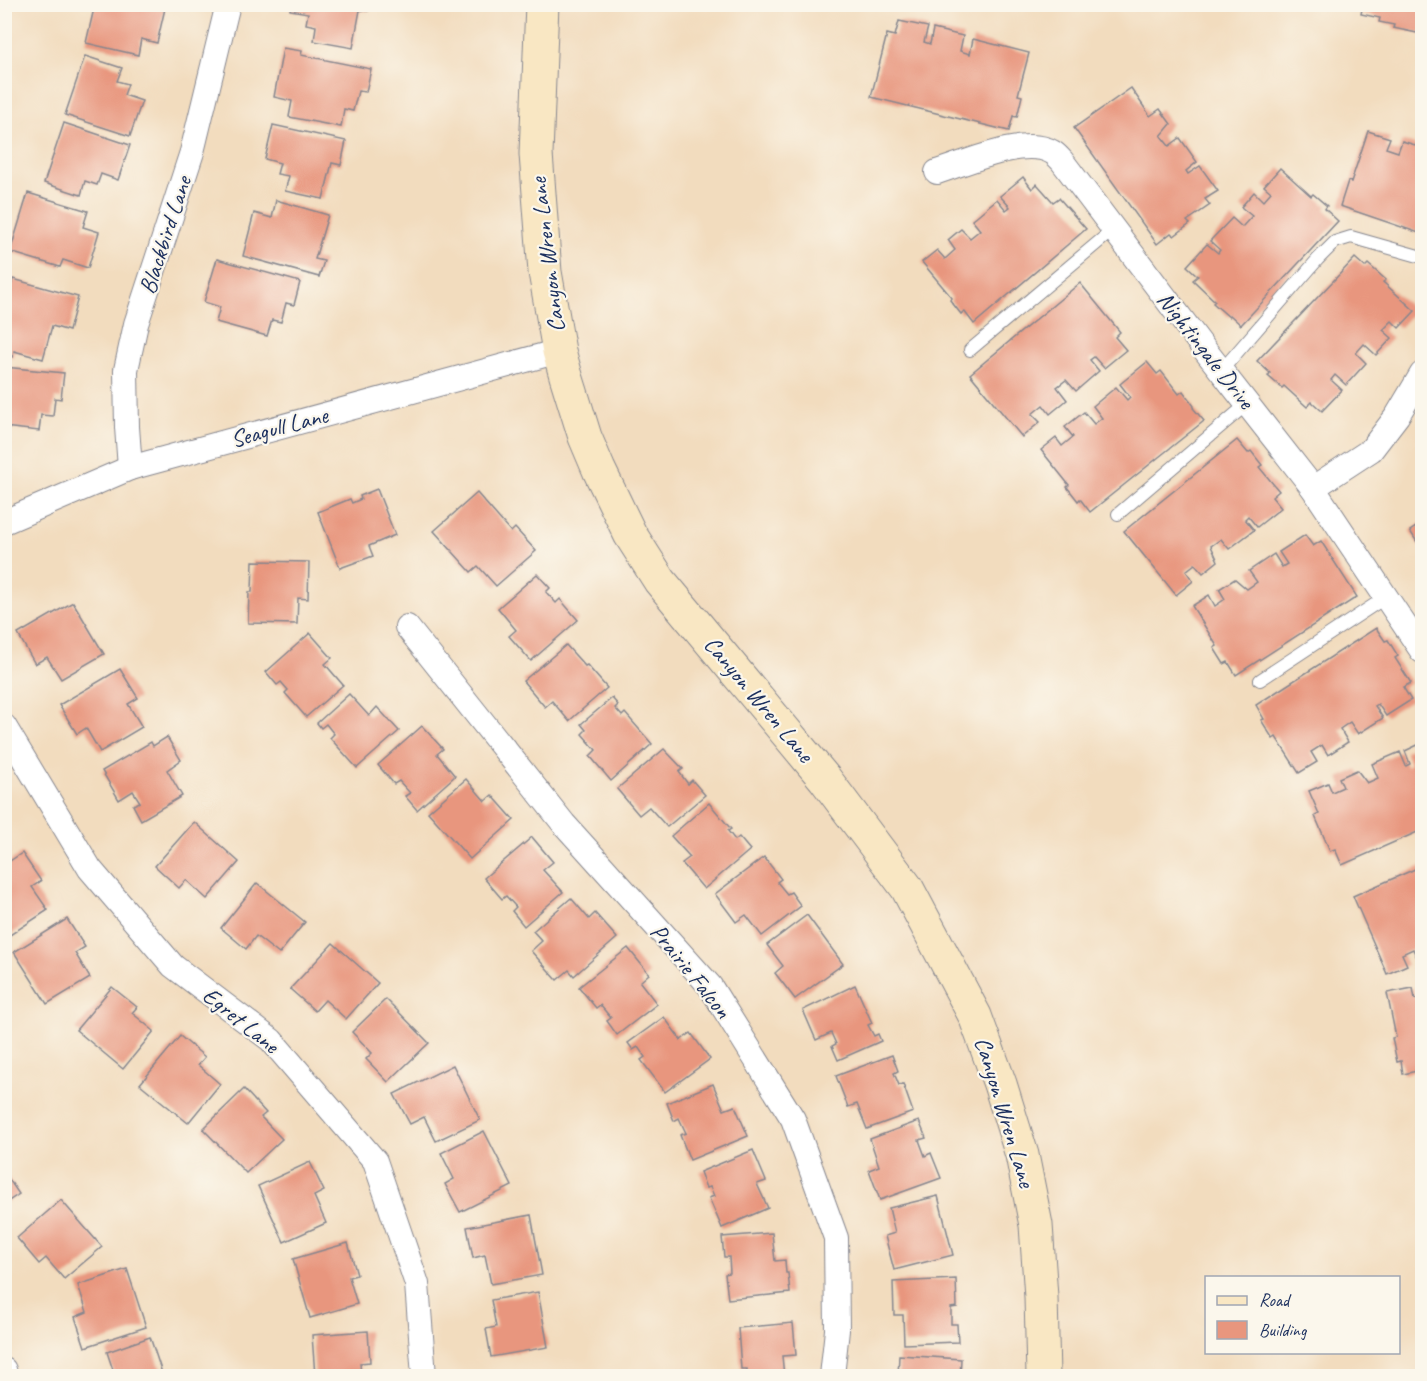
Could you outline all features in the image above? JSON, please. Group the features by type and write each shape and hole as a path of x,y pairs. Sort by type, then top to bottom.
{"street":[{"name":"Blackbird Lane","path":"130,468 126,370 136,324 192,152 228,4"},
{"name":"Canyon Wren Lane","path":"542,4 536,153 545,272 559,351 585,437 630,534 660,581 825,779 908,888 975,1016 1000,1084 1022,1155 1036,1225 1043,1377"},
{"name":"Nightingale Drive","path":"937,172 1010,148 1036,147 1052,152 1062,161 1313,488 1422,651"},
{"name":"Seagull Lane","path":"4,522 130,468 559,351"},
{"path":"1313,488 1371,450 1397,416 1422,374"},
{"name":"Prairie Falcon","path":"407,627 564,824 710,986 793,1119 836,1238 837,1330 832,1377"},
{"name":"Egret Lane","path":"4,726 90,869 173,966 271,1040 375,1161 417,1284 424,1377"},
{"path":"4,1370 6,1377"}],"lane":[{"path":"970,350 1114,229"},
{"path":"1221,371 1335,242 1352,237 1422,257"},
{"path":"1118,514 1247,404"},
{"path":"1260,680 1386,597"}],"building":[{"path":"95,4 166,4 157,43 141,39 138,55 86,43"},
{"path":"291,4 370,4 368,11 360,10 353,48 314,41 316,26 306,24 308,13 290,10"},
{"path":"1363,4 1422,4 1422,34 1393,28 1394,25 1379,22 1380,18 1361,14"},
{"path":"899,21 928,27 924,42 930,44 933,29 963,36 960,51 970,54 973,39 1029,53 1018,95 1022,96 1017,117 1013,116 1009,131 871,97 887,34 895,36"},
{"path":"283,48 302,51 301,55 371,69 366,92 358,91 353,111 344,109 341,127 289,117 292,101 274,97"},
{"path":"85,56 122,68 117,81 128,84 124,95 142,101 130,136 65,115"},
{"path":"1131,88 1150,116 1160,109 1171,124 1161,136 1169,146 1180,138 1197,162 1186,171 1188,174 1200,166 1218,191 1205,199 1210,205 1187,221 1190,224 1174,236 1171,233 1157,244 1074,128"},
{"path":"64,123 130,145 118,180 101,174 97,185 85,181 81,195 44,183"},
{"path":"273,125 346,141 341,165 332,163 323,199 285,191 289,176 277,174 280,163 265,159"},
{"path":"1368,131 1390,138 1386,148 1398,152 1402,141 1422,147 1419,163 1422,164 1422,234 1340,206 1348,181 1351,182"},
{"path":"1280,168 1311,196 1313,194 1327,206 1325,209 1338,221 1241,325 1213,303 1215,301 1193,280 1198,276 1187,266 1207,244 1218,253 1220,250 1210,241 1232,218 1242,227 1252,216 1241,207 1254,192 1263,201 1271,192 1264,186"},
{"path":"1023,177 1032,189 1037,184 1053,202 1059,198 1086,229 974,324 964,311 961,314 950,300 952,298 922,262 937,250 945,259 955,250 948,240 961,229 970,238 980,230 972,220 997,199 1006,210 1010,207 1000,196"},
{"path":"28,193 88,211 83,227 99,232 88,268 63,260 60,267 10,252"},
{"path":"276,200 328,215 315,259 324,261 319,277 243,256 254,213 272,218"},
{"path":"1355,258 1365,267 1368,264 1386,280 1383,282 1415,311 1399,328 1392,321 1383,330 1392,338 1376,355 1364,344 1356,353 1366,363 1346,385 1335,375 1331,380 1342,390 1322,411 1312,402 1307,407 1284,386 1282,388 1268,376 1270,373 1257,361"},
{"path":"217,259 300,282 294,305 286,303 281,322 272,320 267,336 216,322 220,307 204,302"},
{"path":"13,279 78,297 69,331 52,326 43,359 14,351 13,357 4,355 4,310"},
{"path":"1080,283 1120,332 1115,337 1126,350 1104,368 1094,357 1090,360 1099,371 1076,391 1066,380 1057,387 1067,400 1050,414 1043,405 1032,414 1040,422 1022,437 970,374"},
{"path":"1147,362 1157,374 1161,371 1179,394 1183,391 1204,421 1090,512 1080,499 1078,501 1067,487 1069,485 1041,450 1056,438 1062,446 1073,437 1065,427 1084,412 1094,424 1102,418 1093,406 1116,387 1127,400 1130,397 1120,384"},
{"path":"4,367 64,373 61,399 55,398 53,416 41,415 39,431 4,427"},
{"path":"1237,440 1248,453 1251,451 1262,465 1259,467 1279,491 1272,497 1281,508 1257,527 1248,516 1245,519 1254,530 1229,549 1221,539 1211,546 1218,561 1203,573 1195,564 1186,571 1193,581 1176,595 1124,531"},
{"path":"377,489 395,535 369,546 373,556 340,568 318,512 350,499 352,503 361,499 360,496"},
{"path":"477,493 511,532 515,528 536,551 496,586 478,566 471,572 434,531"},
{"path":"1422,523 1422,550 1410,531"},
{"path":"1305,535 1313,546 1321,541 1357,597 1236,675 1228,662 1224,664 1214,648 1217,646 1192,606 1209,595 1215,606 1225,599 1219,589 1235,579 1247,589 1257,582 1249,571 1274,554 1282,567 1287,564 1279,552"},
{"path":"253,561 309,562 308,599 298,598 297,624 248,623"},
{"path":"537,574 550,588 546,592 556,603 560,599 578,620 531,661 509,636 516,630 498,608"},
{"path":"73,602 104,654 61,679 47,657 35,664 18,634"},
{"path":"1376,628 1385,641 1388,640 1398,656 1395,658 1411,683 1403,687 1411,700 1386,716 1378,704 1375,706 1383,718 1358,734 1350,722 1340,729 1348,742 1328,755 1322,745 1311,752 1317,762 1299,773 1276,737 1273,739 1261,720 1264,719 1256,705"},
{"path":"310,633 332,658 325,664 343,685 306,717 285,693 288,690 281,682 277,685 266,672"},
{"path":"566,645 607,688 569,721 552,701 545,707 523,681"},
{"path":"120,669 138,698 128,704 142,727 100,752 86,728 77,734 59,705"},
{"path":"349,694 369,716 377,707 399,731 357,768 330,738 334,734 326,724 321,728 317,723"},
{"path":"612,698 618,705 615,708 622,716 625,713 652,744 611,781 590,756 596,750 582,734 586,730 581,724"},
{"path":"422,726 443,749 437,754 455,776 417,810 405,796 410,793 399,781 394,784 378,765"},
{"path":"167,737 181,760 167,770 182,796 141,820 133,805 140,802 133,791 119,800 102,771 151,742 153,746"},
{"path":"1422,743 1422,830 1342,865 1335,849 1330,851 1315,816 1319,814 1309,791 1328,783 1332,792 1343,787 1339,778 1357,770 1367,783 1378,778 1372,764 1400,752 1406,766 1410,764 1405,751"},
{"path":"664,749 683,769 679,772 688,784 692,780 705,795 667,827 649,807 639,815 617,789"},
{"path":"466,779 485,801 492,795 514,820 470,859 428,812"},
{"path":"709,803 731,829 728,831 735,840 739,837 750,850 704,889 682,863 690,857 671,836"},
{"path":"194,822 239,862 207,899 186,880 179,888 155,866"},
{"path":"532,837 553,862 543,870 563,892 524,926 512,911 516,907 506,896 502,899 484,878"},
{"path":"22,853 41,881 32,887 48,910 10,935 4,926 4,865"},
{"path":"764,857 781,879 777,882 787,894 791,892 801,906 762,936 746,915 736,922 715,894"},
{"path":"1422,866 1422,958 1418,960 1413,949 1402,954 1407,965 1387,974 1353,896"},
{"path":"257,883 305,922 279,954 256,936 246,949 221,928"},
{"path":"571,898 589,919 595,913 617,938 574,976 569,970 557,980 531,951 542,941 533,931"},
{"path":"807,915 843,964 795,999 775,973 783,966 767,945"},
{"path":"67,919 85,947 75,953 90,978 47,1004 14,952"},
{"path":"333,943 378,983 346,1019 325,1000 315,1011 290,989"},
{"path":"628,948 649,974 640,982 657,1004 617,1035 607,1021 611,1018 600,1005 596,1008 579,987"},
{"path":"855,985 872,1023 868,1025 874,1036 878,1034 881,1041 838,1060 832,1046 836,1044 831,1033 816,1040 803,1010"},
{"path":"112,987 137,1007 132,1013 154,1031 123,1069 76,1030"},
{"path":"1413,988 1415,999 1422,998 1422,1070 1403,1074 1401,1061 1397,1062 1392,1038 1396,1037 1387,993"},
{"path":"386,999 429,1043 388,1082 366,1059 372,1053 352,1032"},
{"path":"664,1017 681,1040 691,1033 710,1059 665,1092 641,1060 645,1057 638,1047 633,1050 628,1043"},
{"path":"180,1036 205,1057 198,1065 220,1084 188,1123 140,1084"},
{"path":"892,1055 898,1071 894,1073 899,1085 903,1084 913,1112 867,1129 857,1104 848,1107 836,1076"},
{"path":"453,1065 480,1120 436,1141 424,1117 410,1124 394,1094"},
{"path":"713,1084 724,1110 735,1106 748,1136 690,1160 680,1135 686,1133 679,1118 674,1121 667,1103"},
{"path":"244,1089 266,1113 261,1117 282,1139 246,1173 203,1129"},
{"path":"1422,1103 1422,1141 1421,1141 1418,1104"},
{"path":"919,1121 926,1138 919,1140 925,1156 931,1153 941,1178 880,1200 869,1170 879,1166 870,1139"},
{"path":"484,1131 512,1186 460,1212 445,1184 454,1179 441,1153"},
{"path":"753,1150 766,1181 757,1184 768,1208 722,1228 709,1198 714,1196 710,1187 706,1188 700,1172"},
{"path":"310,1162 324,1191 314,1196 326,1223 284,1242 258,1186"},
{"path":"4,1172 19,1194 4,1204"},
{"path":"938,1196 953,1255 894,1270 885,1236 895,1233 889,1208"},
{"path":"61,1200 102,1247 64,1279 46,1258 39,1264 17,1238"},
{"path":"531,1215 542,1275 491,1284 485,1255 473,1258 467,1227"},
{"path":"772,1233 775,1261 785,1260 790,1293 728,1299 725,1274 730,1273 729,1257 724,1257 722,1237"},
{"path":"348,1243 357,1275 349,1277 357,1304 310,1318 293,1259"},
{"path":"127,1269 146,1327 85,1347 75,1317 87,1312 78,1285"},
{"path":"956,1279 957,1307 951,1308 951,1324 957,1324 958,1342 904,1344 903,1315 894,1315 893,1282"},
{"path":"538,1292 548,1347 491,1357 486,1329 496,1327 491,1300"},
{"path":"793,1323 796,1355 782,1356 784,1376 747,1376 747,1369 741,1369 738,1328"},
{"path":"368,1331 370,1362 360,1363 361,1376 315,1376 312,1335"},
{"path":"150,1337 163,1376 115,1376 107,1352"},
{"path":"899,1355 961,1359 960,1376 898,1376"}]}
